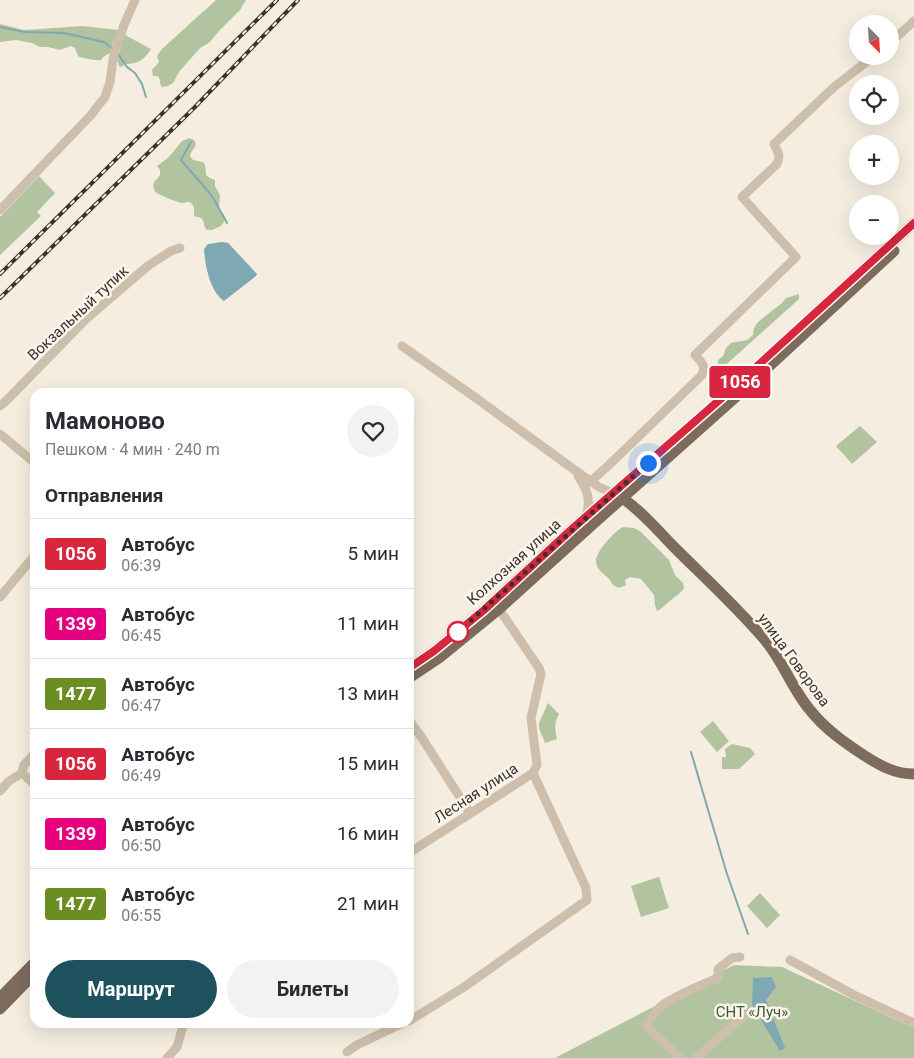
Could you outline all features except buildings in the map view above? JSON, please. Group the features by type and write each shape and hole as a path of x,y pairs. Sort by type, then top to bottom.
{"main road":[{"path":"618,496 914,222"},
{"path":"618,496 738,395 914,233"},
{"name":"Колхозная улица","path":"414,665 434,651 484,610 586,517 618,496"},
{"name":"Колхозная улица","path":"414,675 439,658 499,609 618,496"},
{"name":"улица Говорова","path":"618,496 635,508 746,619 766,642 809,709 824,726 850,747 879,764 897,772 914,774"},
{"path":"0,998 30,967"},
{"path":"0,1009 30,978"}],"street":[{"path":"0,210 100,104 109,90 114,54 135,0"},
{"path":"899,35 914,21"},
{"path":"590,482 609,466 702,375 705,369 695,355 796,257 742,197 777,164 779,158 774,144 834,87 862,65"},
{"name":"Вокзальный тупик","path":"0,406 86,319 149,265 171,251 180,248"},
{"path":"402,346 590,482 618,496"},
{"path":"0,434 30,459"},
{"path":"576,471 589,496 589,507 586,517"},
{"path":"0,597 30,562"},
{"path":"414,1018 464,988 587,900 586,888 533,773 537,765 531,718 541,674 539,668 499,609"},
{"path":"414,727 470,813"},
{"path":"0,791 9,781 22,773 24,765 30,758"},
{"path":"22,773 30,780"},
{"name":"Лесная улица","path":"414,851 533,773"},
{"path":"681,1058 649,1030 647,1026 651,1019 663,1005 718,978 718,969 732,958 740,957"},
{"path":"790,960 854,995 914,1023"},
{"path":"696,1058 744,1016"},
{"path":"168,1058 177,1047 182,1028"},
{"path":"347,1052 394,1028"}],"green space":[{"path":"216,0 246,0 240,10 210,42 200,48 179,72 173,83 162,87 158,76 153,76 152,70 159,62 157,56 162,49"},
{"path":"0,24 24,30 83,26 118,30 118,34 113,42 110,53 101,60 96,60 78,56 75,48 71,46 60,50 40,47 32,43 16,40 0,42"},
{"path":"124,35 151,49 139,61 121,67 117,59"},
{"path":"189,138 194,140 196,144 190,156 193,160 204,163 206,175 215,180 215,186 220,195 219,208 225,220 221,226 212,230 207,230 201,218 194,216 194,207 191,203 181,203 155,192 153,186 160,175 160,170 157,166 168,158 182,141"},
{"path":"39,176 55,193 37,212 41,216 0,255 0,217"},
{"path":"799,294 799,299 720,370 718,368 718,360 723,356 726,348 731,343 747,340 753,335 754,328 758,322 786,298"},
{"path":"860,426 877,442 852,464 836,446"},
{"path":"623,527 634,528 640,531 669,560 675,575 683,583 684,588 681,592 657,611 654,595 641,579 630,577 625,580 626,585 618,587 612,584 597,567 597,557 602,547"},
{"path":"548,703 559,714 555,726 557,739 545,743 539,723"},
{"path":"713,721 729,741 717,752 700,732"},
{"path":"732,744 750,748 755,754 739,769 722,769 722,757 726,757 725,749"},
{"path":"659,877 669,908 641,917 631,886"},
{"path":"760,893 780,915 767,928 747,906"},
{"name":"СНТ «Луч»","path":"734,965 782,967 914,1028 914,1058 555,1058"}],"water":[{"path":"228,243 257,274 224,301 219,297 212,285 207,270 204,249 208,244"},
{"path":"772,977 776,987 766,1000 785,1048 780,1051 752,1005 753,978"}],"waterway":[{"path":"0,27 25,32 64,33 104,42 113,49"},
{"path":"118,54 127,67 135,73 142,84 146,97"},
{"path":"191,142 181,160 212,196 227,223"},
{"path":"691,752 727,874 748,934"}],"railway":[{"path":"0,274 277,0"},
{"path":"0,298 194,108 298,0"}],"bus line":[{"name":"1056","path":"414,665 456,634 484,610 573,528 732,389 914,223"}],"route":[{"path":"458,632 648,463"}]}
